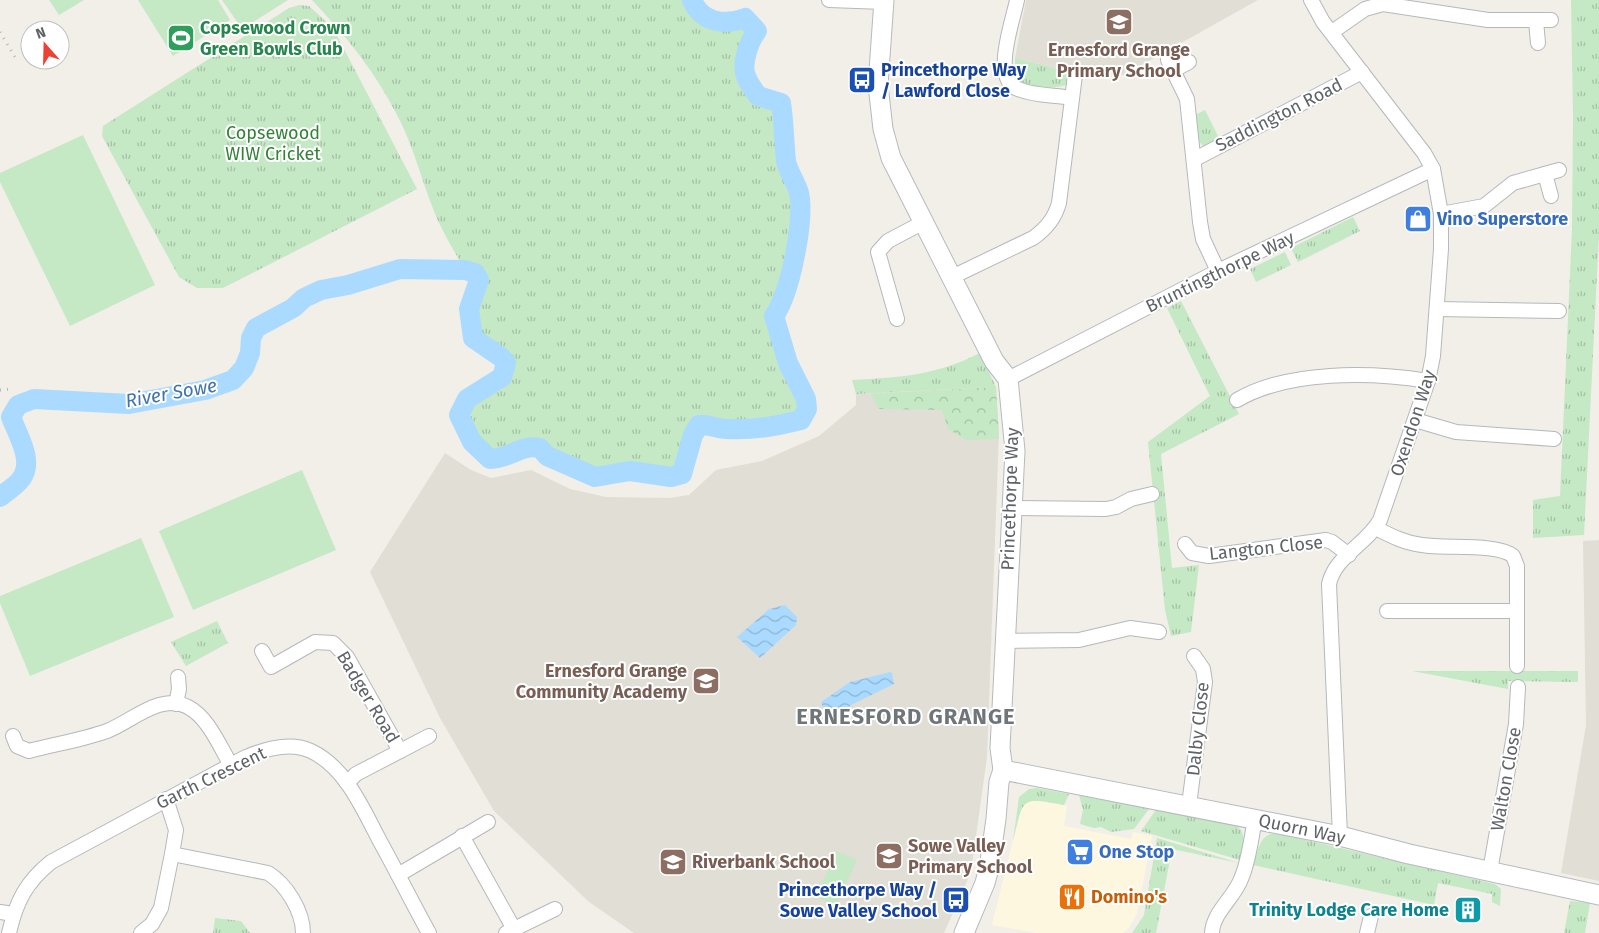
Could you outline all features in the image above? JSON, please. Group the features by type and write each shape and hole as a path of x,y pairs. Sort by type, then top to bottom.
{"street":[{"path":"829,0 884,1 878,86 883,129 891,158 922,223 952,277 994,361 1008,379"},
{"path":"1017,0 1004,62 1006,77 1018,90 1071,98"},
{"name":"Oxendon Way","path":"1311,0 1323,22 1418,145 1433,169 1441,214 1437,309 1434,346 1428,381 1387,502 1376,528 1334,572 1328,592 1340,836"},
{"path":"1332,32 1365,9 1383,4 1479,19 1551,20"},
{"path":"1536,21 1538,43"},
{"path":"1189,62 1171,65 1187,99 1203,239 1218,271"},
{"name":"Saddington Road","path":"1195,159 1362,72"},
{"path":"952,277 1032,238 1043,231 1053,218 1059,203 1075,75"},
{"name":"Bruntingthorpe Way","path":"1008,379 1218,271 1433,169"},
{"path":"1441,214 1484,206 1497,197 1510,184 1559,170"},
{"path":"1545,174 1551,196"},
{"path":"898,322 878,252 888,241 922,223"},
{"path":"1437,309 1559,311"},
{"path":"1237,400 1268,386 1343,376 1382,375 1428,381"},
{"name":"Princethorpe Way","path":"964,933 989,868 999,782 1003,770 1000,748 1004,641 1010,508 1015,451 1008,379"},
{"path":"1415,420 1456,432 1554,438"},
{"path":"1010,508 1106,509 1116,507 1131,499 1152,494"},
{"path":"1376,528 1400,540 1424,546 1505,550 1513,556 1516,564 1517,666"},
{"name":"Langton Close","path":"1185,544 1192,552 1209,556 1326,540 1332,542 1349,555"},
{"path":"1387,611 1517,610"},
{"path":"1004,641 1072,640 1130,628 1159,632"},
{"name":"Badger Road","path":"262,651 271,667 315,642 333,643 347,657 400,751"},
{"name":"Dalby Close","path":"1189,805 1205,682 1203,670 1194,656"},
{"path":"176,704 179,689 178,677"},
{"name":"Walton Close","path":"1490,871 1516,724 1518,687"},
{"path":"13,736 17,746 29,751 108,731 154,707 176,704 189,707 197,713 232,765"},
{"name":"Badger Road","path":"347,783 356,774 429,736"},
{"name":"Garth Crescent","path":"9,933 7,913 25,887 51,862 232,765 263,750 282,747 300,748 319,755 347,783 429,933"},
{"name":"Quorn Way","path":"1003,770 1340,836 1409,854 1599,894"},
{"path":"141,933 152,924 161,908 172,854 176,830 166,799"},
{"path":"1212,933 1218,914 1237,889 1242,877 1255,819"},
{"path":"398,875 488,822"},
{"path":"462,836 510,931 555,909"},
{"path":"172,854 268,873 280,882 291,898 301,922 303,933"},
{"path":"1367,933 1371,916"}],"shaded area":[{"name":"Ernesford Grange Primary School","path":"1026,0 1258,0 1124,75 1068,71 1015,58"},
{"name":"Ernesford Grange Community Academy","path":"996,387 999,432 987,757 971,872 944,933 634,933 589,902 494,811 440,718 370,572 445,453 471,470 491,478 531,470 570,489 606,497 669,498 689,495 716,470 762,461 819,436 856,405 856,394"},
{"path":"1599,540 1599,881 1561,873 1586,725 1583,541"},
{"path":"1034,800 1067,806 1064,826 1131,839 1133,832 1152,836 1137,914 1129,928 1123,933 1036,933 992,925 1021,808 1025,802"}],"green space":[{"path":"49,0 84,0 59,15"},
{"name":"Copsewood Crown Green Bowls Club","path":"138,0 218,0 230,20 173,56"},
{"path":"222,0 288,0 242,29"},
{"path":"312,0 692,0 701,13 714,20 729,22 745,18 757,31 751,41 744,65 746,76 758,96 781,103 786,161 799,193 800,220 798,238 785,292 774,316 788,362 806,399 807,409 801,420 746,429 722,429 699,425 693,435 682,474 671,477 632,471 595,477 547,456 540,448 533,447 490,459 472,442 459,415 467,399 502,377 506,363 502,358 473,338 469,309 479,280 475,273 465,270 443,230 432,206 407,135 387,97 358,54"},
{"path":"1571,0 1599,0 1599,234 1584,535 1533,538 1533,500 1560,496 1572,229"},
{"name":"Copsewood WIW Cricket","path":"299,5 309,6 333,28 417,189 223,288 197,288 179,277 102,136 103,126 289,8"},
{"path":"1015,58 1068,71 1069,84 1057,87 1044,87 1019,81 1015,72"},
{"path":"1205,110 1221,142 1205,148 1196,138 1193,116"},
{"path":"83,135 155,285 70,326 0,182 0,173"},
{"path":"1353,217 1360,231 1298,262 1291,248"},
{"path":"1285,252 1291,265 1256,282 1250,269"},
{"path":"1181,301 1239,414 1161,454 1172,568 1199,565 1191,632 1171,636 1165,610 1148,442 1210,396 1167,308"},
{"path":"980,353 996,387 856,394 852,380 887,378 933,371"},
{"path":"996,387 999,439 966,440 948,429 942,410 879,409 871,394"},
{"path":"302,470 336,550 193,610 159,531"},
{"path":"141,538 174,617 30,676 0,603 0,596"},
{"path":"217,621 228,643 186,666 171,642"},
{"path":"1412,671 1578,671 1578,682 1508,681 1508,689"},
{"path":"1037,788 1069,794 1064,805 1039,801 1026,804 1019,816 1013,841 1019,797 1029,789"},
{"path":"1079,795 1149,809 1134,829 1111,832 1101,827 1094,828 1080,824 1083,810"},
{"path":"1156,810 1237,826 1243,838 1240,860 1141,831"},
{"path":"1276,833 1495,884 1501,889 1500,906 1492,902 1492,894 1438,883 1434,905 1253,865 1260,844 1266,836"},
{"path":"1157,838 1239,863 1172,849 1156,933 1132,933 1144,915"},
{"path":"836,851 857,860 836,906 816,897"},
{"path":"1570,901 1590,903 1585,933 1564,933"},
{"path":"215,918 241,921 250,933 213,933"}],"water":[{"path":"785,605 797,617 796,625 760,658 737,637 769,609"},
{"path":"892,673 894,684 851,705 832,725 829,725 821,702 850,682"}],"waterway":[{"name":"River Sowe","path":"0,497 17,484 25,472 26,456 24,448 11,417 18,405 34,399 129,404 205,390 233,380 244,368 250,353 251,338 256,328 293,308 304,298 321,290 348,285 400,269 465,270 475,273 479,280 469,309 473,338 502,358 506,363 502,377 467,399 459,415 472,442 490,459 533,447 540,448 547,456 595,477 630,471 671,477 682,474 693,435 699,425 722,429 746,429 801,420 807,409 806,399 788,363 774,316 786,292 791,275 800,220 799,193 786,161 781,103 758,96 746,76 744,65 751,41 757,31 745,18 721,22 707,17 701,13 692,0"}],"railway":[{"path":"0,32 15,57"},
{"path":"0,390 12,389"}],"place":[{"name":"Ernesford Grange Primary School","path":"1119,22"},
{"name":"Copsewood Crown Green Bowls Club","path":"181,38"},
{"name":"Princethorpe Way / Lawford Close","path":"862,80"},
{"name":"Vino Superstore","path":"1418,219"},
{"name":"Ernesford Grange Community Academy","path":"706,681"},
{"name":"One Stop","path":"1080,852"},
{"name":"Sowe Valley Primary School","path":"889,856"},
{"name":"Riverbank School","path":"673,862"},
{"name":"Domino's","path":"1072,897"},
{"name":"Princethorpe Way / Sowe Valley School","path":"956,900"},
{"name":"Trinity Lodge Care Home","path":"1468,910"}],"district":[{"name":"ERNESFORD GRANGE","path":"906,716"}]}
